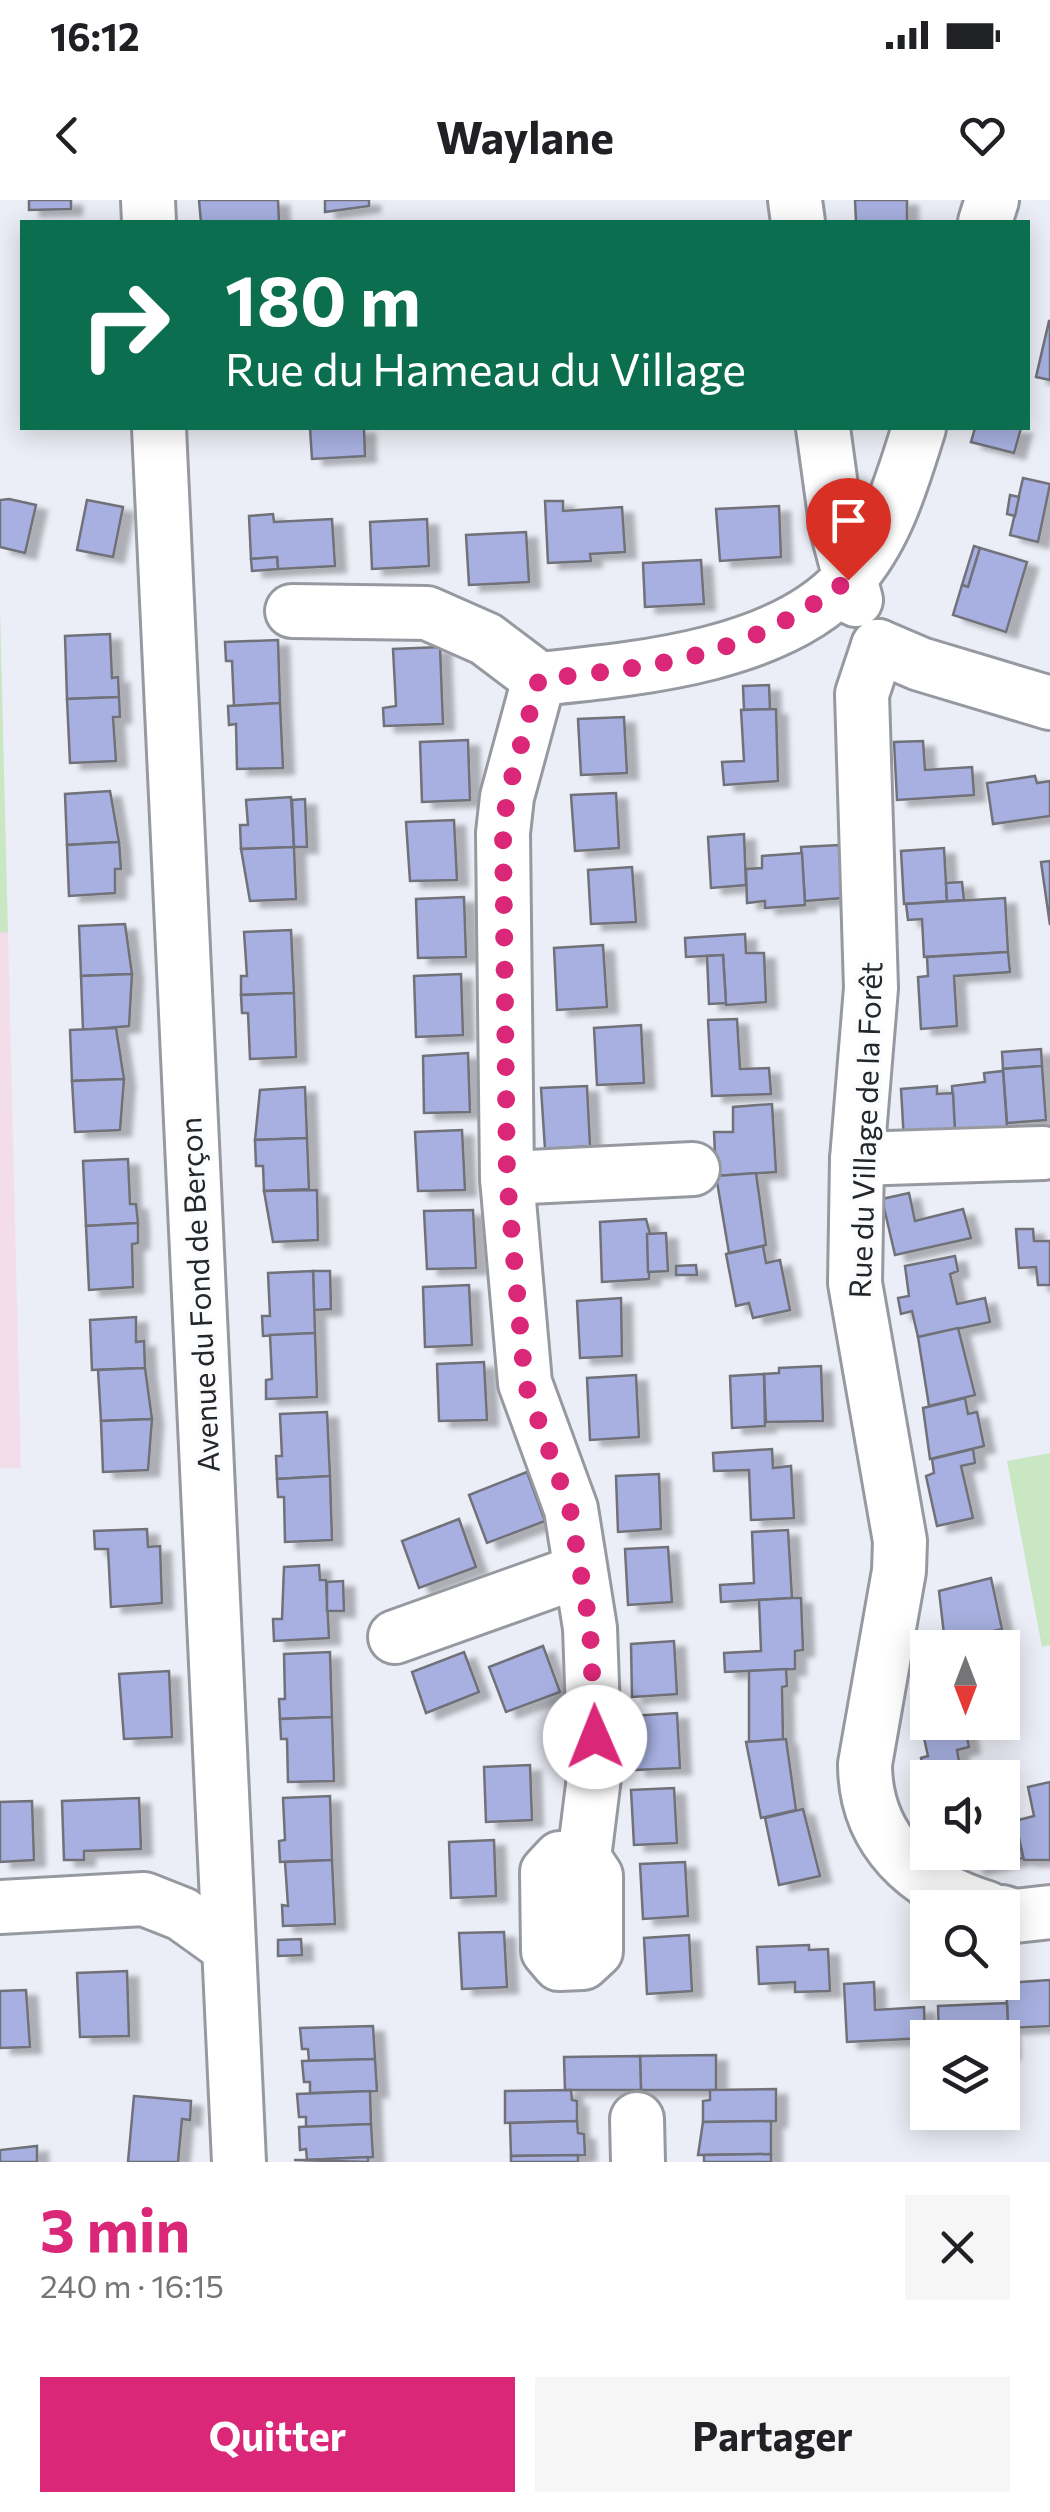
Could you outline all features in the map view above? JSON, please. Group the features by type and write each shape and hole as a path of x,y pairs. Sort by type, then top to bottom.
{"street":[{"name":"Avenue du Fond de Berçon","path":"159,430 238,2162"},
{"path":"823,430 848,580 878,646 920,664 1050,703"},
{"path":"292,611 427,613 486,639 539,679 646,668 723,651 774,630 848,580 892,512 918,430"},
{"name":"Rue du Village de la Forêt","path":"878,646 862,694 871,988 854,1234 858,1323 896,1501 900,1541 866,1764 866,1792 878,1827 900,1862 942,1890"},
{"path":"539,679 507,796 503,834 507,1178 525,1383 533,1415 565,1489 590,1628 595,1730 590,1840 584,1858"},
{"path":"857,1159 1043,1153"},
{"path":"507,1178 693,1169"},
{"path":"395,1637 580,1571"},
{"path":"0,1907 144,1899 184,1879 223,1840"},
{"path":"144,1899 182,1914 228,1947"},
{"path":"1020,1915 1050,1912"}],"shaded area":[{"path":"0,932 8,933 21,1468 0,1468"}],"green space":[{"path":"0,607 8,933 0,932"},
{"path":"1050,1453 1050,1645 1042,1647 1007,1461"}],"building":[{"path":"29,200 71,200 71,209 29,210"},
{"path":"199,200 278,200 279,220 201,220"},
{"path":"325,200 369,200 369,206 325,212"},
{"path":"855,200 907,200 907,220 856,220"},
{"path":"1050,321 1050,380 1036,377"},
{"path":"310,430 364,430 365,456 312,459"},
{"path":"974,430 1020,430 1014,453 971,442"},
{"path":"1023,478 1050,484 1038,542 1010,535"},
{"path":"1010,495 1019,497 1015,516 1007,514"},
{"path":"0,500 36,505 25,553 0,547"},
{"path":"87,500 123,507 113,557 77,550"},
{"path":"545,501 563,501 563,511 622,507 625,552 590,554 591,561 548,563"},
{"path":"779,506 781,557 720,561 716,509"},
{"path":"273,514 274,522 332,519 335,566 278,569 277,557 251,559 249,516"},
{"path":"427,519 429,566 372,569 370,522"},
{"path":"526,532 529,582 469,585 466,535"},
{"path":"974,546 980,548 968,587 962,585"},
{"path":"980,548 1027,562 1006,632 953,615 962,585 968,587"},
{"path":"277,557 278,569 252,571 251,559"},
{"path":"701,560 704,604 645,607 643,563"},
{"path":"110,634 112,678 118,677 119,697 67,699 65,636"},
{"path":"278,640 280,703 234,706 232,661 226,661 225,642"},
{"path":"440,647 443,724 384,726 383,708 396,706 393,649"},
{"path":"769,685 770,709 744,710 743,686"},
{"path":"119,697 120,717 113,717 116,761 70,763 67,699"},
{"path":"280,703 283,768 237,769 236,724 229,725 228,706"},
{"path":"776,709 778,781 724,785 722,762 744,761 741,710"},
{"path":"624,717 627,773 581,775 578,719"},
{"path":"468,740 470,800 422,802 420,742"},
{"path":"923,741 925,770 972,767 974,795 897,800 894,742"},
{"path":"1035,776 1037,783 1050,781 1050,816 993,824 987,783"},
{"path":"110,791 119,842 67,845 65,794"},
{"path":"616,793 619,848 575,851 571,795"},
{"path":"291,797 294,847 241,849 240,825 248,825 246,800"},
{"path":"305,799 307,847 294,847 292,800"},
{"path":"454,820 457,880 410,881 406,822"},
{"path":"744,834 746,885 711,888 708,837"},
{"path":"119,842 121,869 115,869 115,893 69,896 67,845"},
{"path":"839,845 842,898 805,901 801,847"},
{"path":"294,847 296,899 250,901 241,849"},
{"path":"944,848 947,901 904,904 901,851"},
{"path":"802,853 805,905 765,908 765,901 747,903 746,869 762,868 762,856"},
{"path":"1050,861 1050,925 1041,862"},
{"path":"632,867 636,922 591,924 588,870"},
{"path":"962,882 964,900 947,901 946,883"},
{"path":"464,897 466,957 418,958 416,899"},
{"path":"1005,898 1008,952 924,957 922,919 908,920 906,904"},
{"path":"125,924 132,974 81,976 79,926"},
{"path":"291,930 294,993 241,995 241,976 247,976 244,932"},
{"path":"745,934 746,953 764,953 766,1002 726,1005 723,955 686,957 685,938"},
{"path":"603,945 607,1007 557,1010 554,948"},
{"path":"1008,952 1010,972 954,976 957,1026 921,1029 918,977 928,976 927,957"},
{"path":"723,955 726,1003 709,1004 707,956"},
{"path":"132,974 129,1026 83,1030 81,976"},
{"path":"461,974 463,1035 416,1037 414,976"},
{"path":"294,993 296,1057 250,1059 248,1013 242,1013 241,995"},
{"path":"737,1019 740,1069 769,1068 771,1094 712,1096 708,1020"},
{"path":"641,1025 644,1083 597,1085 594,1028"},
{"path":"116,1028 124,1079 72,1081 70,1030"},
{"path":"1041,1049 1042,1066 1003,1069 1002,1052"},
{"path":"468,1053 470,1112 424,1113 423,1056"},
{"path":"1042,1066 1046,1120 1007,1123 1003,1069"},
{"path":"1003,1071 1007,1127 955,1138 952,1086 985,1082 984,1073"},
{"path":"124,1079 120,1130 75,1132 72,1081"},
{"path":"587,1086 590,1146 545,1149 541,1088"},
{"path":"937,1086 937,1094 953,1093 955,1131 904,1141 901,1089"},
{"path":"305,1087 307,1138 255,1140 260,1090"},
{"path":"772,1104 776,1172 716,1176 714,1132 733,1132 733,1107"},
{"path":"462,1130 465,1190 418,1191 415,1132"},
{"path":"307,1138 309,1189 264,1191 263,1166 256,1166 255,1140"},
{"path":"128,1159 130,1204 136,1204 138,1223 86,1226 83,1161"},
{"path":"756,1173 766,1245 729,1253 716,1176"},
{"path":"317,1190 318,1240 273,1242 264,1191"},
{"path":"909,1193 915,1221 963,1209 971,1238 895,1255 882,1199"},
{"path":"473,1210 476,1268 427,1269 424,1211"},
{"path":"646,1219 650,1234 649,1279 602,1282 600,1222"},
{"path":"138,1223 138,1243 132,1244 133,1287 89,1290 86,1226"},
{"path":"1016,1229 1033,1229 1034,1241 1050,1241 1050,1285 1038,1285 1036,1267 1019,1268"},
{"path":"666,1233 668,1271 648,1272 647,1234"},
{"path":"763,1246 766,1263 780,1260 790,1310 753,1318 749,1303 736,1306 726,1254"},
{"path":"955,1256 958,1271 950,1274 957,1304 985,1298 990,1322 918,1337 912,1311 901,1314 898,1298 909,1296 905,1266"},
{"path":"696,1265 697,1275 676,1275 676,1266"},
{"path":"313,1271 330,1271 331,1309 314,1310"},
{"path":"313,1271 315,1333 263,1336 262,1316 270,1316 268,1273"},
{"path":"469,1285 472,1345 425,1347 423,1287"},
{"path":"621,1298 622,1356 580,1358 577,1301"},
{"path":"136,1317 136,1342 144,1341 145,1368 92,1370 90,1320"},
{"path":"958,1328 975,1395 929,1406 918,1337"},
{"path":"315,1333 317,1397 266,1399 266,1380 272,1379 270,1335"},
{"path":"484,1362 487,1420 439,1421 437,1364"},
{"path":"821,1366 823,1421 766,1422 764,1374 779,1373 779,1368"},
{"path":"145,1368 152,1419 101,1421 98,1370"},
{"path":"764,1374 765,1426 732,1428 730,1376"},
{"path":"636,1375 639,1437 590,1440 587,1378"},
{"path":"965,1398 968,1414 977,1412 984,1446 930,1459 923,1408"},
{"path":"327,1412 330,1476 277,1479 276,1456 282,1456 280,1414"},
{"path":"152,1419 148,1470 103,1472 101,1421"},
{"path":"772,1449 773,1468 791,1466 794,1518 751,1520 749,1470 714,1471 713,1453"},
{"path":"973,1449 975,1463 961,1466 973,1518 937,1526 926,1476 934,1473 932,1459"},
{"path":"527,1472 545,1521 487,1543 469,1495"},
{"path":"659,1474 661,1529 618,1532 616,1476"},
{"path":"330,1476 332,1540 285,1542 284,1497 278,1497 277,1479"},
{"path":"459,1519 476,1567 419,1588 402,1541"},
{"path":"147,1529 148,1547 160,1546 162,1603 111,1607 108,1549 95,1549 94,1531"},
{"path":"788,1530 792,1598 721,1602 720,1585 754,1583 752,1532"},
{"path":"668,1547 672,1602 628,1605 625,1549"},
{"path":"319,1565 320,1580 326,1580 329,1638 274,1641 273,1619 282,1619 284,1567"},
{"path":"991,1578 1002,1629 944,1630 939,1591"},
{"path":"343,1581 344,1611 327,1611 327,1582"},
{"path":"801,1598 803,1650 795,1651 795,1669 725,1672 724,1653 761,1651 759,1600"},
{"path":"674,1641 677,1694 632,1697 631,1644"},
{"path":"543,1646 560,1692 506,1712 489,1667"},
{"path":"330,1652 332,1717 280,1719 279,1699 285,1699 284,1654"},
{"path":"464,1652 479,1692 426,1713 412,1672"},
{"path":"786,1669 787,1686 782,1687 783,1740 749,1742 749,1671"},
{"path":"169,1671 172,1737 124,1739 119,1674"},
{"path":"677,1713 680,1768 635,1770 632,1716"},
{"path":"332,1717 334,1781 288,1782 287,1739 281,1739 280,1719"},
{"path":"786,1739 796,1810 761,1818 746,1742"},
{"path":"924,1740 968,1740 969,1747 957,1750 959,1760 921,1760 928,1756"},
{"path":"530,1765 532,1820 486,1822 484,1767"},
{"path":"1050,1782 1050,1860 1024,1860 1020,1820 1034,1816 1028,1787"},
{"path":"674,1788 677,1843 634,1845 631,1790"},
{"path":"330,1796 332,1860 280,1862 279,1841 285,1840 283,1798"},
{"path":"139,1798 141,1849 84,1851 84,1860 64,1860 62,1801"},
{"path":"32,1801 34,1860 0,1862 0,1802"},
{"path":"803,1809 820,1876 779,1885 765,1818"},
{"path":"494,1840 496,1896 451,1898 449,1842"},
{"path":"332,1860 335,1924 283,1926 282,1905 288,1906 285,1862"},
{"path":"685,1862 688,1916 643,1919 640,1864"},
{"path":"504,1932 507,1987 462,1989 459,1933"},
{"path":"689,1935 692,1991 647,1994 644,1938"},
{"path":"301,1939 302,1955 278,1956 278,1940"},
{"path":"809,1945 809,1950 828,1949 830,1991 795,1992 795,1982 759,1984 757,1947"},
{"path":"127,1971 129,2036 80,2037 77,1973"},
{"path":"1050,1980 1050,2026 1020,2027 1020,2020 1008,2020 1007,2000 1020,2000 1020,1982"},
{"path":"874,1982 875,2010 924,2007 924,2020 910,2020 910,2039 847,2042 844,1984"},
{"path":"26,1990 30,2047 0,2048 0,1991"},
{"path":"1007,2003 1008,2020 938,2020 938,2006"},
{"path":"373,2026 375,2059 309,2061 308,2049 302,2049 300,2028"},
{"path":"716,2055 716,2090 641,2090 640,2056"},
{"path":"640,2056 641,2090 565,2090 564,2057"},
{"path":"375,2059 377,2091 310,2093 310,2082 304,2082 302,2061"},
{"path":"776,2089 776,2121 703,2122 703,2101 710,2100 710,2090"},
{"path":"571,2090 572,2100 577,2101 577,2121 505,2123 505,2091"},
{"path":"370,2091 371,2124 306,2127 306,2117 299,2117 297,2094"},
{"path":"134,2096 191,2101 190,2120 182,2119 178,2162 128,2162"},
{"path":"577,2121 578,2133 584,2134 585,2155 511,2156 510,2123"},
{"path":"771,2121 771,2154 698,2155 703,2122"},
{"path":"371,2124 373,2157 307,2160 306,2149 300,2150 299,2127"},
{"path":"37,2146 37,2162 0,2162 0,2150"},
{"path":"771,2154 771,2162 704,2162 704,2155"},
{"path":"578,2155 578,2162 511,2162 511,2156"},
{"path":"368,2157 368,2162 294,2160 307,2160"}],"route":[{"path":"595,1737 590,1628 570,1509 533,1415 514,1294 503,999 503,834 507,796 539,679 646,668 723,651 774,630 815,606 848,580"}]}
